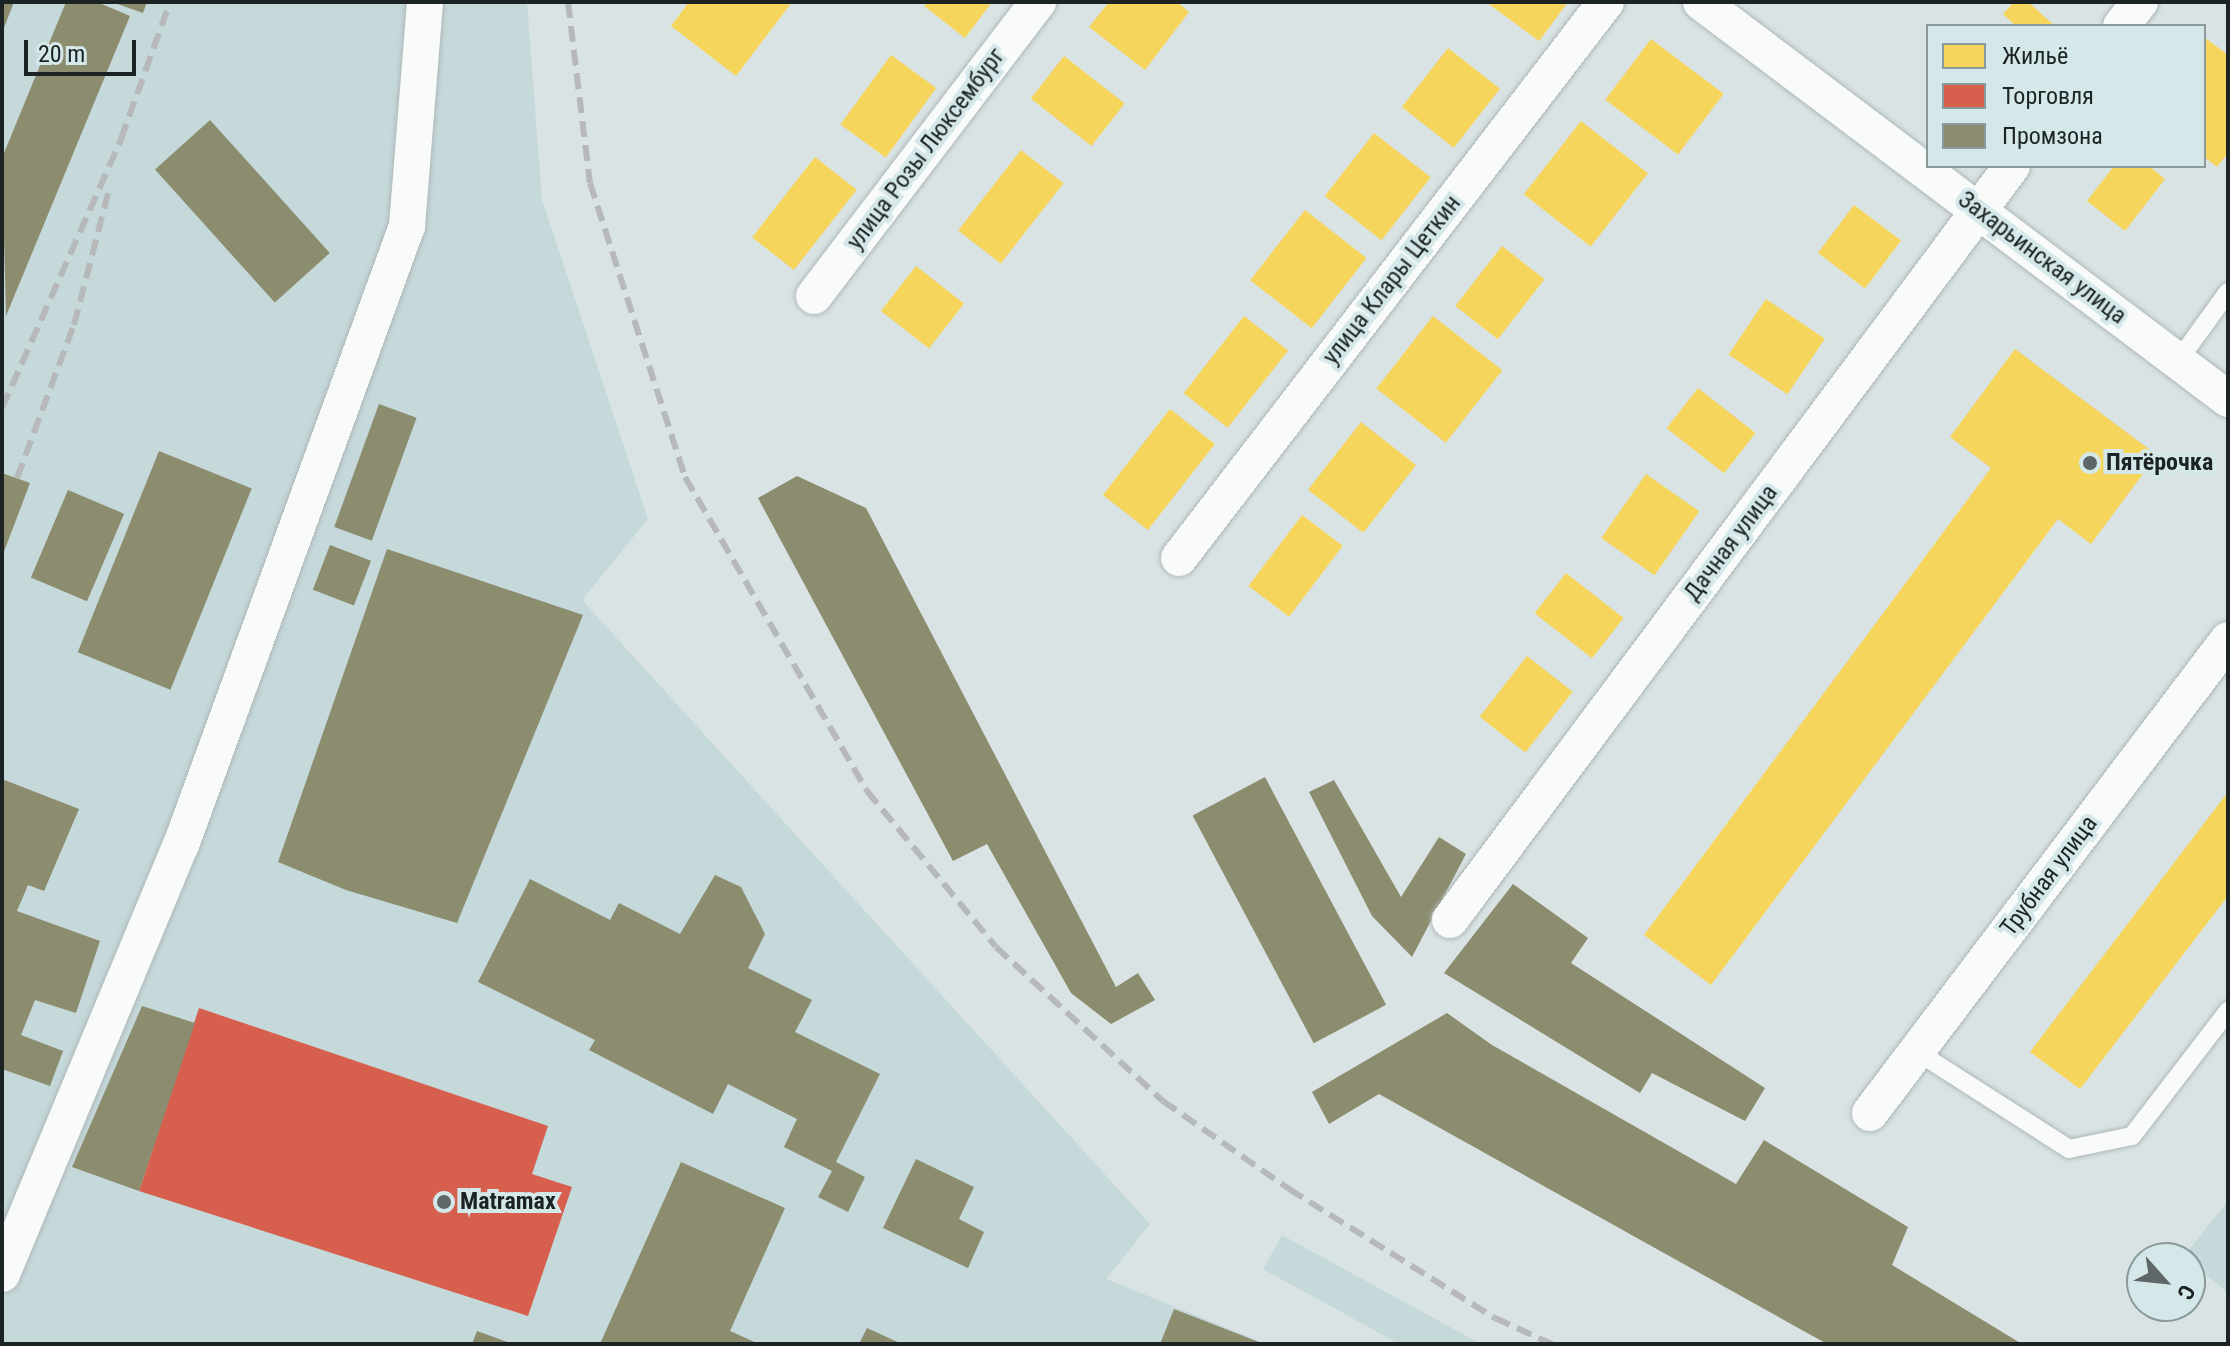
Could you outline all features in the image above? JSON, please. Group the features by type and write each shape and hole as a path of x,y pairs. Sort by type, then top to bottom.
{"street":[{"path":"2,1274 181,845 407,226 425,2"},
{"name":"улица Розы Люксембург","path":"814,296 1038,2"},
{"name":"улица Клары Цеткин","path":"1179,558 1606,2"},
{"name":"Захарьинская улица","path":"1701,2 2228,399"},
{"path":"2123,24 2140,2"},
{"name":"Дачная улица","path":"1450,920 2010,168"},
{"name":"Трубная улица","path":"1870,1113 2228,640"}],"lane":[{"path":"2178,361 2228,292"},
{"path":"1916,1051 2069,1149 2132,1136 2228,1011"}],"shaded area":[{"path":"2,2 527,2 542,200 648,519 582,600 1150,1224 1106,1279 1267,1344 2,1344"},
{"path":"2228,1201 2228,1293 2206,1274 2206,1242 2195,1242"},
{"path":"1282,1235 1481,1344 1399,1344 1263,1269"}],"building: Жильё":[{"path":"689,2 792,2 736,76 671,26"},
{"path":"928,2 992,2 965,38 924,6"},
{"path":"1109,2 1177,2 1189,12 1145,70 1089,27"},
{"path":"1486,2 1568,2 1539,41"},
{"path":"2014,2 2028,2 2053,24 2014,24 2003,14"},
{"path":"2206,38 2228,55 2228,153 2217,167 2206,159"},
{"path":"1651,39 1724,94 1678,154 1605,100"},
{"path":"1448,48 1500,89 1454,148 1402,107"},
{"path":"891,55 936,88 886,157 840,125"},
{"path":"1064,56 1125,103 1091,146 1031,99"},
{"path":"1581,121 1648,173 1591,247 1524,194"},
{"path":"1374,133 1431,177 1381,240 1325,196"},
{"path":"1021,150 1064,183 1001,264 958,230"},
{"path":"815,157 857,190 794,270 752,237"},
{"path":"2112,168 2151,168 2165,179 2125,231 2087,201"},
{"path":"1854,205 1901,241 1865,288 1818,253"},
{"path":"1305,210 1366,258 1312,328 1250,280"},
{"path":"1502,246 1545,279 1498,339 1455,306"},
{"path":"916,266 964,304 929,348 881,311"},
{"path":"1766,299 1825,339 1787,394 1729,355"},
{"path":"1244,316 1288,350 1228,428 1184,393"},
{"path":"1433,316 1502,370 1446,443 1376,388"},
{"path":"2015,349 2157,455 2091,544 2058,519 1711,985 1644,935 1991,468 1950,437"},
{"path":"1698,388 1756,433 1724,473 1667,428"},
{"path":"1170,409 1215,444 1148,530 1103,495"},
{"path":"1361,422 1416,465 1363,533 1308,490"},
{"path":"1646,474 1699,511 1655,575 1601,538"},
{"path":"1302,515 1343,546 1289,617 1248,586"},
{"path":"1566,573 1624,618 1592,658 1535,613"},
{"path":"1527,656 1573,692 1525,752 1480,717"},
{"path":"2228,792 2228,896 2080,1089 2030,1052"}],"building: Торговля":[{"path":"199,1008 548,1126 532,1174 572,1187 528,1316 139,1191"}],"building: Промзона":[{"path":"2,2 14,2 2,33"},
{"path":"66,2 97,2 130,16 6,316 2,158"},
{"path":"112,2 147,2 143,13"},
{"path":"210,120 330,253 275,303 155,170"},
{"path":"379,404 417,418 372,541 334,527"},
{"path":"159,451 252,488 170,690 78,652"},
{"path":"2,473 30,483 2,557"},
{"path":"797,476 866,508 1116,987 1138,973 1155,1000 1111,1024 1071,993 987,844 953,861 758,498"},
{"path":"68,490 124,514 87,601 31,577"},
{"path":"330,545 371,561 354,606 313,590"},
{"path":"387,549 583,615 457,923 346,890 278,862"},
{"path":"1265,777 1386,1005 1314,1043 1193,815"},
{"path":"2,779 79,809 44,891 28,885 17,911 100,941 76,1013 35,1000 21,1035 63,1051 50,1086 2,1069"},
{"path":"1334,780 1401,897 1439,837 1466,854 1412,957 1372,916 1309,792"},
{"path":"715,875 741,887 765,934 748,968 812,1000 795,1032 880,1074 836,1162 865,1177 848,1212 818,1197 832,1171 784,1147 797,1119 728,1084 713,1114 589,1050 595,1040 478,982 530,879 610,920 619,903 680,934"},
{"path":"1513,884 1588,938 1571,963 1765,1088 1745,1121 1652,1073 1640,1093 1444,973"},
{"path":"142,1006 195,1023 139,1191 72,1167"},
{"path":"1447,1013 1492,1045 1736,1184 1764,1140 1908,1227 1892,1265 2022,1344 1827,1344 1379,1094 1329,1124 1312,1092"},
{"path":"916,1159 974,1187 959,1219 984,1232 968,1268 883,1228"},
{"path":"681,1162 785,1208 730,1331 759,1344 600,1344"},
{"path":"1174,1309 1264,1344 1160,1344"},
{"path":"867,1328 902,1344 859,1344"},
{"path":"477,1331 513,1344 472,1344"}],"railway":[{"path":"2,408 121,139 170,2"},
{"path":"568,2 590,183 685,477 867,791 996,947 1163,1101 1289,1189 1495,1318 1552,1344"},
{"path":"17,478 74,325 110,186"}],"place":[{"name":"Пятёрочка","path":"2090,463"},
{"name":"Matramax","path":"444,1202"}]}
